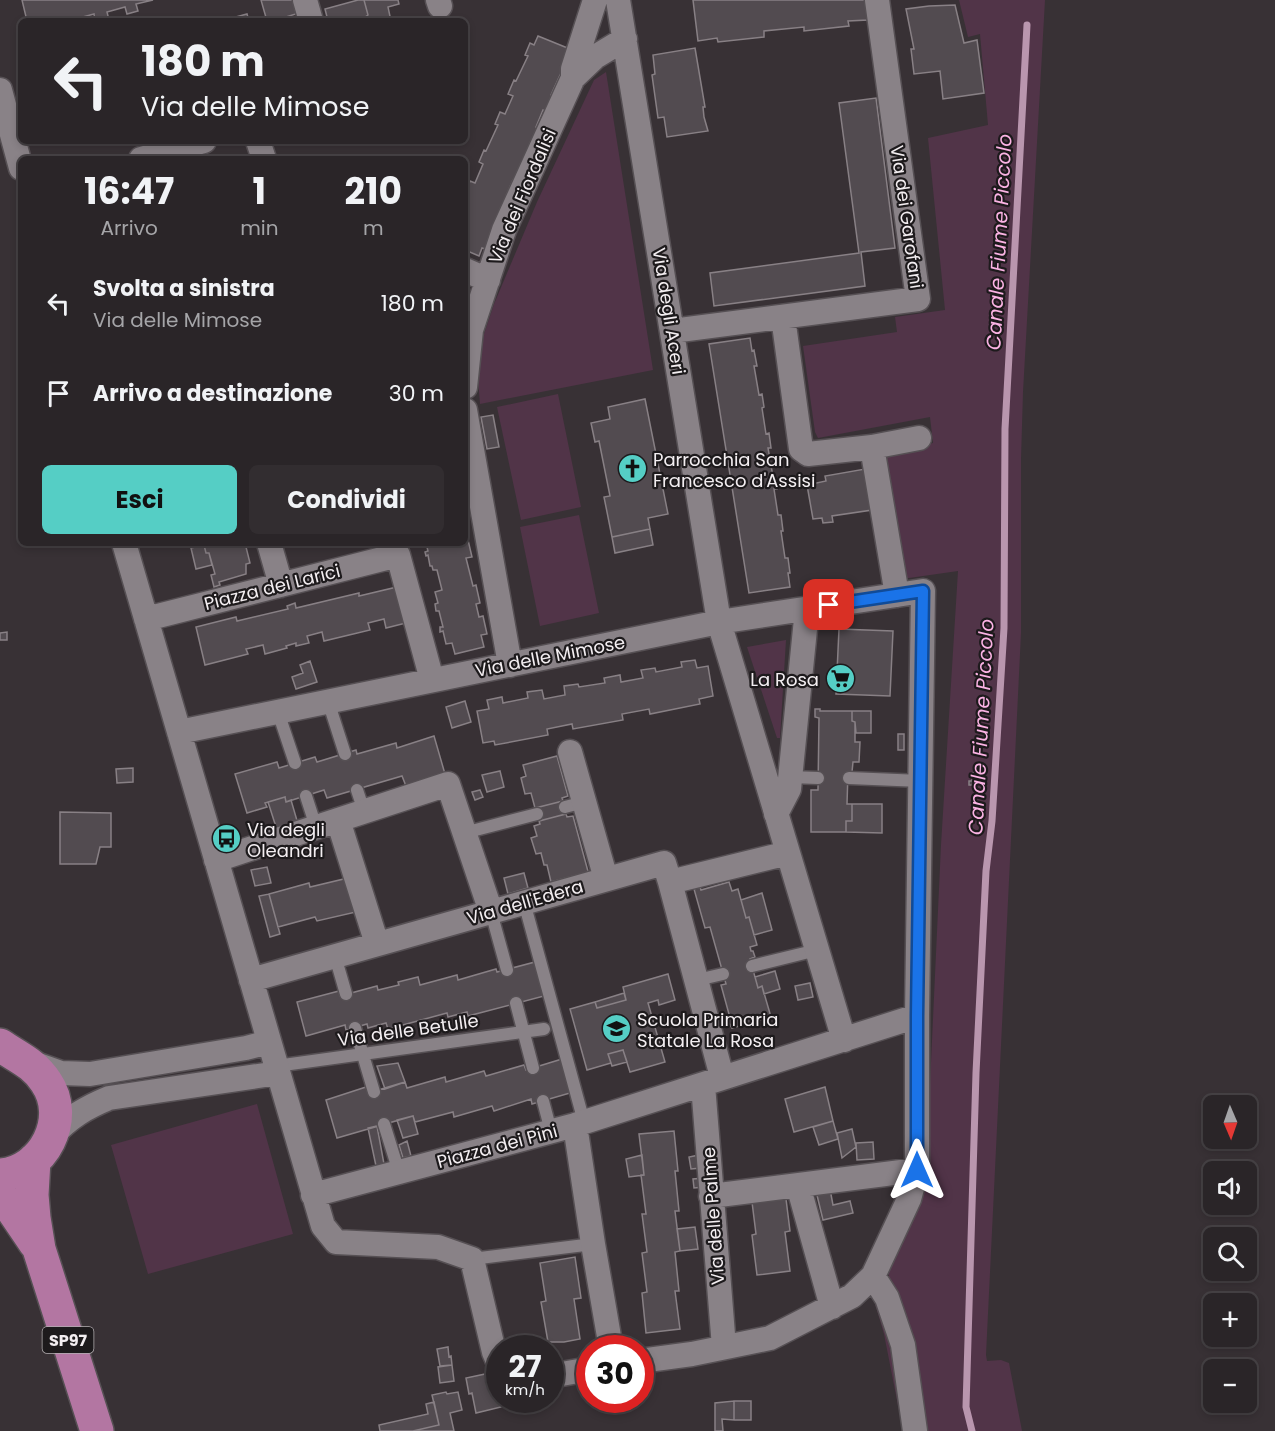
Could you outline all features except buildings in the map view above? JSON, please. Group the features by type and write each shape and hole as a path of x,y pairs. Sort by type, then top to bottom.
{"main road":[{"path":"0,1175 21,1170 43,1148 56,1119 55,1101 48,1084 38,1070 9,1053"},
{"name":"SP97","path":"43,1148 32,1195 39,1249 97,1431"},
{"name":"SP97","path":"0,1197 10,1206 39,1249"}],"street":[{"path":"305,0 310,18"},
{"name":"Via dei Fiordalisi","path":"573,78 573,69 595,0"},
{"name":"Via degli Aceri","path":"618,0 719,622 844,1040"},
{"name":"Via dei Garofani","path":"783,317 918,299 877,0"},
{"path":"580,46 601,32 624,35"},
{"name":"Via dei Fiordalisi","path":"468,358 471,330 504,230 573,78 595,57 624,35"},
{"path":"0,90 18,157"},
{"path":"152,156 194,144"},
{"path":"468,271 488,280"},
{"path":"672,331 783,317 801,449 808,454 872,447 919,438"},
{"path":"468,427 510,665"},
{"path":"872,447 897,595"},
{"path":"125,546 323,1226 336,1242 438,1247 472,1259 490,1335"},
{"path":"270,546 281,585"},
{"name":"Piazza dei Larici","path":"146,619 398,555 432,680"},
{"name":"Via delle Mimose","path":"179,732 719,622 923,591 921,781"},
{"path":"776,814 789,789 807,609"},
{"path":"570,752 574,804 606,879"},
{"path":"654,1359 770,1338 852,1296 873,1276 909,1199 917,1170 921,781"},
{"path":"216,860 327,824 360,801 448,784 491,912"},
{"path":"327,824 377,944"},
{"path":"670,882 788,853"},
{"name":"Via dell'Edera","path":"251,980 664,863 670,882"},
{"name":"Via delle Palme","path":"670,882 697,980 713,1081 711,1196 724,1347"},
{"path":"580,1124 917,1016"},
{"path":"9,1053 61,1073 90,1074 246,1048 269,1042"},
{"path":"43,1148 62,1125 84,1109 109,1098 277,1069"},
{"name":"Piazza dei Pini","path":"313,1195 580,1124 593,1244 609,1335"},
{"path":"711,1196 917,1170"},
{"path":"798,1185 832,1306"},
{"path":"873,1276 887,1298 903,1345 915,1431"}],"lane":[{"path":"328,701 345,754"},
{"path":"279,712 295,763"},
{"path":"790,777 818,778"},
{"path":"849,778 921,781"},
{"path":"306,796 327,824"},
{"path":"464,833 537,814"},
{"path":"524,902 580,1124"},
{"path":"491,912 507,970"},
{"path":"752,966 817,950"},
{"path":"334,956 346,994"},
{"path":"697,980 723,974"},
{"path":"516,1003 534,1068"},
{"path":"355,1028 374,1092"},
{"name":"Via delle Betulle","path":"277,1069 362,1054 544,1029"},
{"path":"543,1101 551,1131"},
{"path":"384,1124 399,1172"},
{"path":"472,1259 593,1244"}],"shaded area":[{"path":"959,0 1045,0 1023,392 1021,633 986,1355 987,1361 1001,1360 1009,1363 1022,1431 926,1431 888,1282 890,1264 926,1171 941,845 958,571 902,579 881,453 933,443 930,417 818,438 815,432 803,346 897,332 895,317 945,310 928,138 988,125 980,34 968,37"},
{"path":"606,72 653,370 480,404 478,378 484,334 494,304 537,202 594,80"},
{"path":"558,394 581,507 521,520 497,407"},
{"path":"579,515 599,613 540,626 520,527"},
{"path":"786,640 780,738 777,738 747,647"},
{"path":"257,1104 293,1234 148,1274 111,1145"},
{"path":"873,1297 889,1319 903,1431 884,1334"}],"waterway":[{"name":"Canale Fiume Piccolo","path":"972,1431 966,1407 976,1073 986,871 992,821 1004,628 1005,429 1027,25"}],"place":[{"name":"Parrocchia San Francesco d'Assisi","path":"632,469"},
{"name":"La Rosa","path":"840,679"},
{"name":"Via degli Oleandri","path":"226,839"},
{"name":"Scuola Primaria Statale La Rosa","path":"616,1029"}],"route":[{"path":"829,605 923,591 917,1170"}]}
